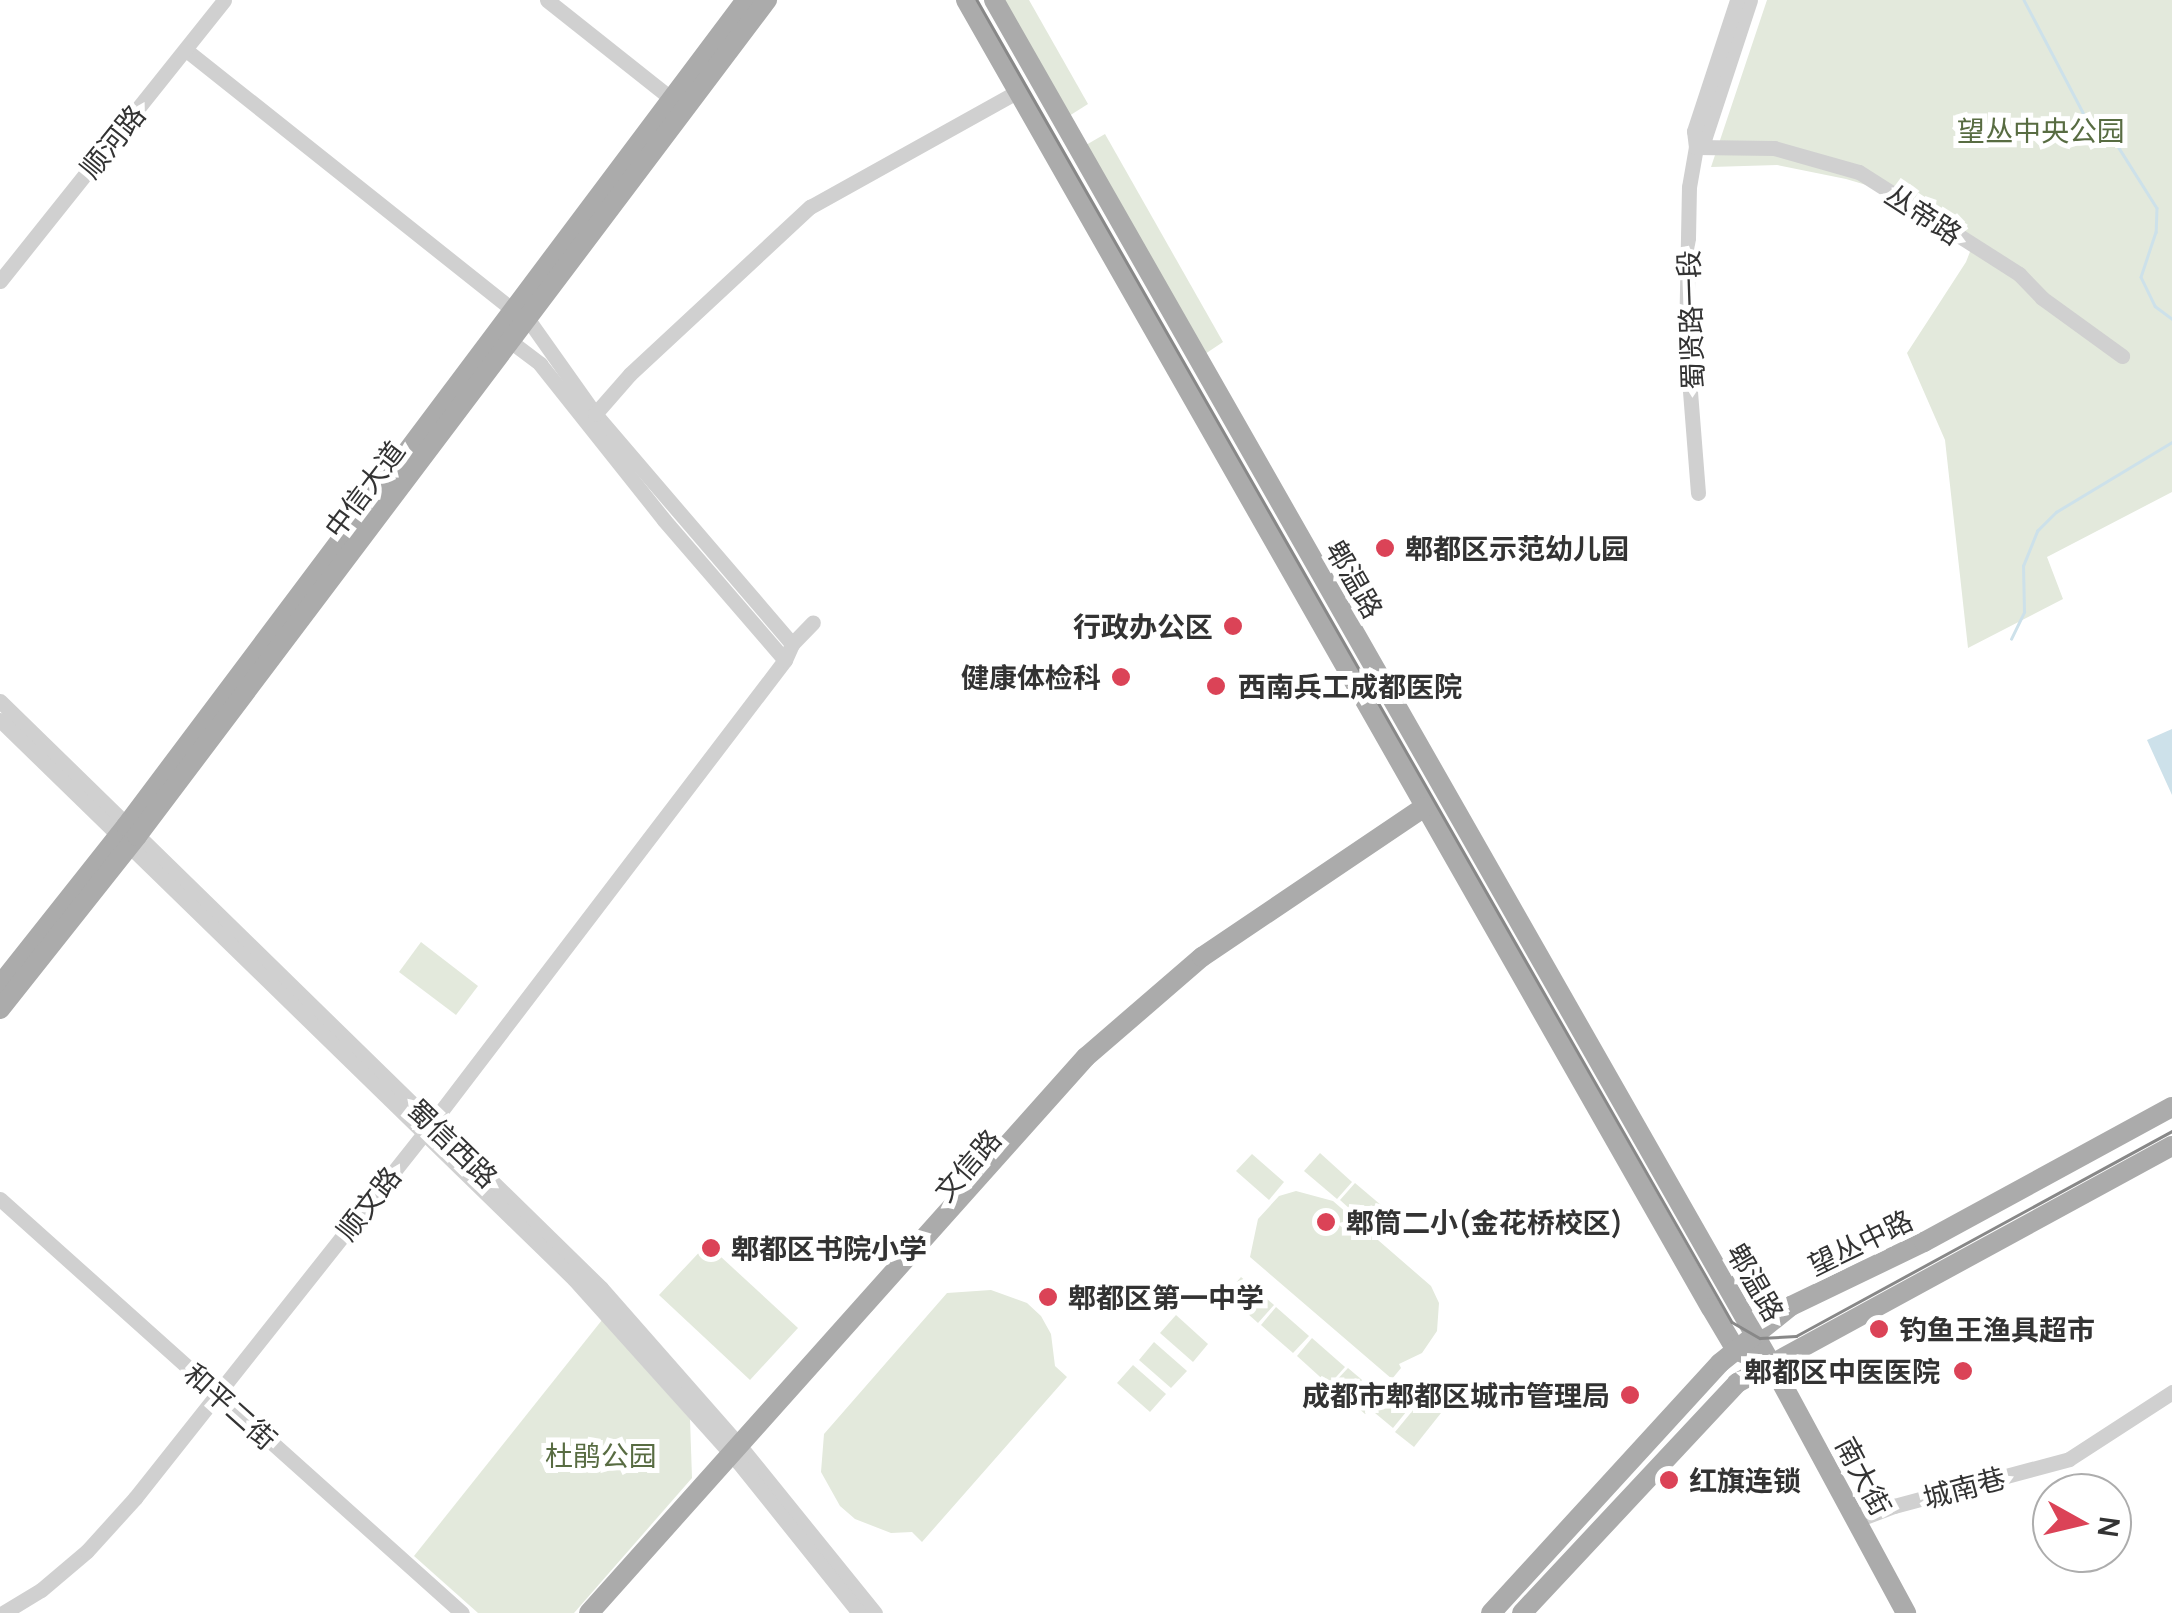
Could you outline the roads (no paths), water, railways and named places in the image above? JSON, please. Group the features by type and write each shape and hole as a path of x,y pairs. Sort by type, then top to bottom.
{"main road":[{"name":"中信大道","path":"0,985 128,835 510,341 520,314 746,0"},
{"name":"中信大道","path":"0,1008 520,314 767,0"},
{"name":"郫温路","path":"966,0 1736,1350 1772,1364"},
{"name":"郫温路","path":"994,0 1772,1364"},
{"path":"603,1613 1086,1057 1202,957 1426,811"},
{"name":"望丛中路","path":"1491,1613 1736,1350 1791,1306 1924,1242 2172,1107"},
{"path":"1522,1613 1737,1383 2172,1146"},
{"name":"南大街","path":"1772,1364 1906,1613"},
{"path":"589,1613 739,1454"}],"street":[{"name":"顺河路","path":"0,282 224,0"},
{"path":"547,0 672,99"},
{"name":"蜀贤路一段","path":"1698,494 1686,342 1689,187 1696,146 1694,131 1736,0"},
{"name":"蜀贤路一段","path":"1696,146 1704,140 1750,0"},
{"path":"186,50 520,314 595,414 792,644"},
{"path":"595,414 630,374 810,207 1018,92"},
{"name":"丛帝路","path":"1696,146 1774,148 1859,172 2019,274 2042,298 2122,356"},
{"path":"510,341 540,364 652,505 785,660"},
{"name":"顺文路","path":"3,1613 41,1590 86,1552 217,1394 428,1128 785,660 792,644 813,622"},
{"name":"蜀信西路","path":"0,701 128,835 428,1128 601,1288 875,1613"},
{"name":"蜀信西路","path":"0,720 128,835"},
{"name":"和平二街","path":"0,1199 462,1613"},
{"name":"城南巷","path":"1857,1520 1894,1506 2069,1459 2172,1392"},
{"name":"蜀信西路","path":"739,1454 860,1613"}],"water":[{"path":"2172,729 2172,795 2147,740"}],"waterway":[{"path":"2024,0 2087,120 2114,140 2157,208 2156,232 2141,277 2155,306 2172,319"},
{"path":"2011,639 2024,612 2023,566 2037,531 2056,512 2172,442"}],"tram line":[{"path":"977,0 1732,1322 1760,1338 1796,1336 2172,1131"}],"place":[{"name":"郫都区示范幼儿园","path":"1385,548"},
{"name":"行政办公区","path":"1233,626"},
{"name":"健康体检科","path":"1121,677"},
{"name":"西南兵工成都医院","path":"1216,686"},
{"name":"郫筒二小(金花桥校区)","path":"1326,1222"},
{"name":"郫都区书院小学","path":"711,1248"},
{"name":"郫都区第一中学","path":"1048,1297"},
{"name":"钓鱼王渔具超市","path":"1879,1329"},
{"name":"郫都区中医医院","path":"1963,1371"},
{"name":"成都市郫都区城市管理局","path":"1630,1395"},
{"name":"红旗连锁","path":"1669,1480"}],"park label":[{"name":"望丛中央公园","path":"2041,130"},
{"name":"杜鹃公园","path":"601,1455"}]}
